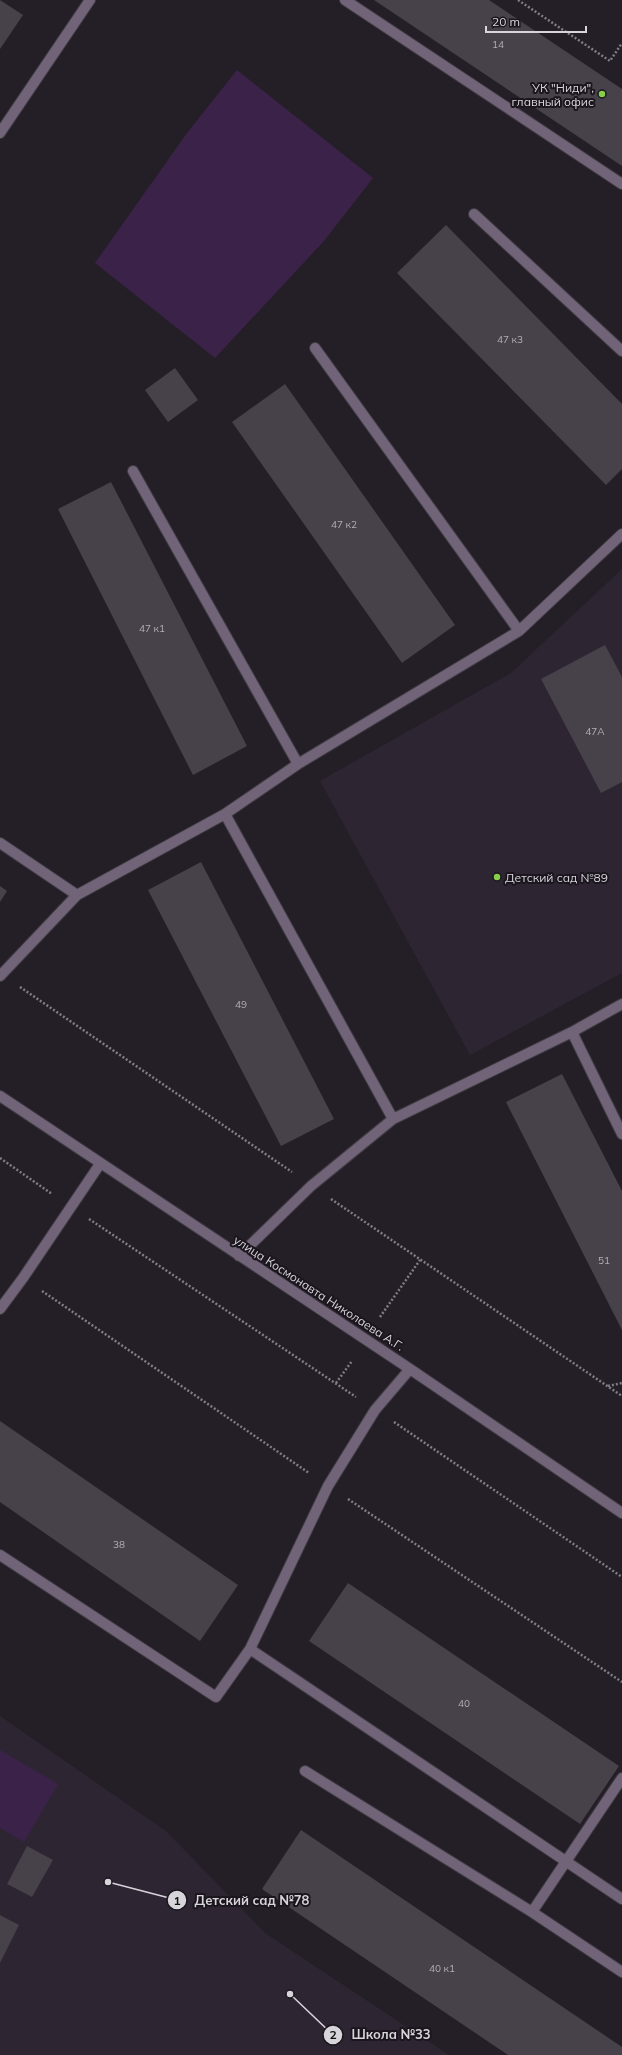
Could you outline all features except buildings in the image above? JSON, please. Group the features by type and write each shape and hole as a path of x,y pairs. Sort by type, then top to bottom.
{"street":[{"path":"0,133 90,0"},
{"path":"345,0 622,184"},
{"path":"474,214 622,351"},
{"path":"315,348 519,631"},
{"path":"133,471 298,764"},
{"path":"0,976 77,895 224,814 298,764 519,631 622,534"},
{"path":"224,814 393,1119"},
{"path":"0,843 77,895"},
{"path":"239,1256 311,1186 393,1119 572,1032 622,1004"},
{"path":"572,1032 622,1134"},
{"name":"улица Космонавта Николаева А.Г.","path":"0,1096 410,1369 622,1513"},
{"path":"0,1309 23,1278 100,1164"},
{"path":"0,1555 216,1697 250,1649 328,1486 375,1410 410,1369"},
{"path":"250,1649 622,1899"},
{"path":"305,1771 532,1912 622,1972"},
{"path":"532,1912 622,1778"}],"path":[{"path":"518,0 610,61 622,43"},
{"path":"14,983 296,1175"},
{"path":"0,1158 55,1196"},
{"path":"326,1196 622,1396"},
{"path":"87,1218 360,1400"},
{"path":"380,1317 420,1260"},
{"path":"336,1383 352,1361"},
{"path":"608,1386 622,1383"},
{"path":"391,1420 622,1577"}],"shaded area":[{"path":"237,70 373,178 324,241 215,358 95,263 187,133"},
{"name":"Детский сад №89","path":"622,569 622,973 470,1055 320,781 511,673"},
{"path":"0,1716 166,1831 265,1933 449,2055 0,2055"},
{"path":"0,1750 58,1784 24,1842 0,1828"}],"place":[{"name":"УК \"Ниди\", главный офис","path":"602,94"},
{"name":"Детский сад №89","path":"497,877"},
{"name":"Детский сад №78","path":"108,1882"},
{"name":"Школа №33","path":"290,1994"}]}
